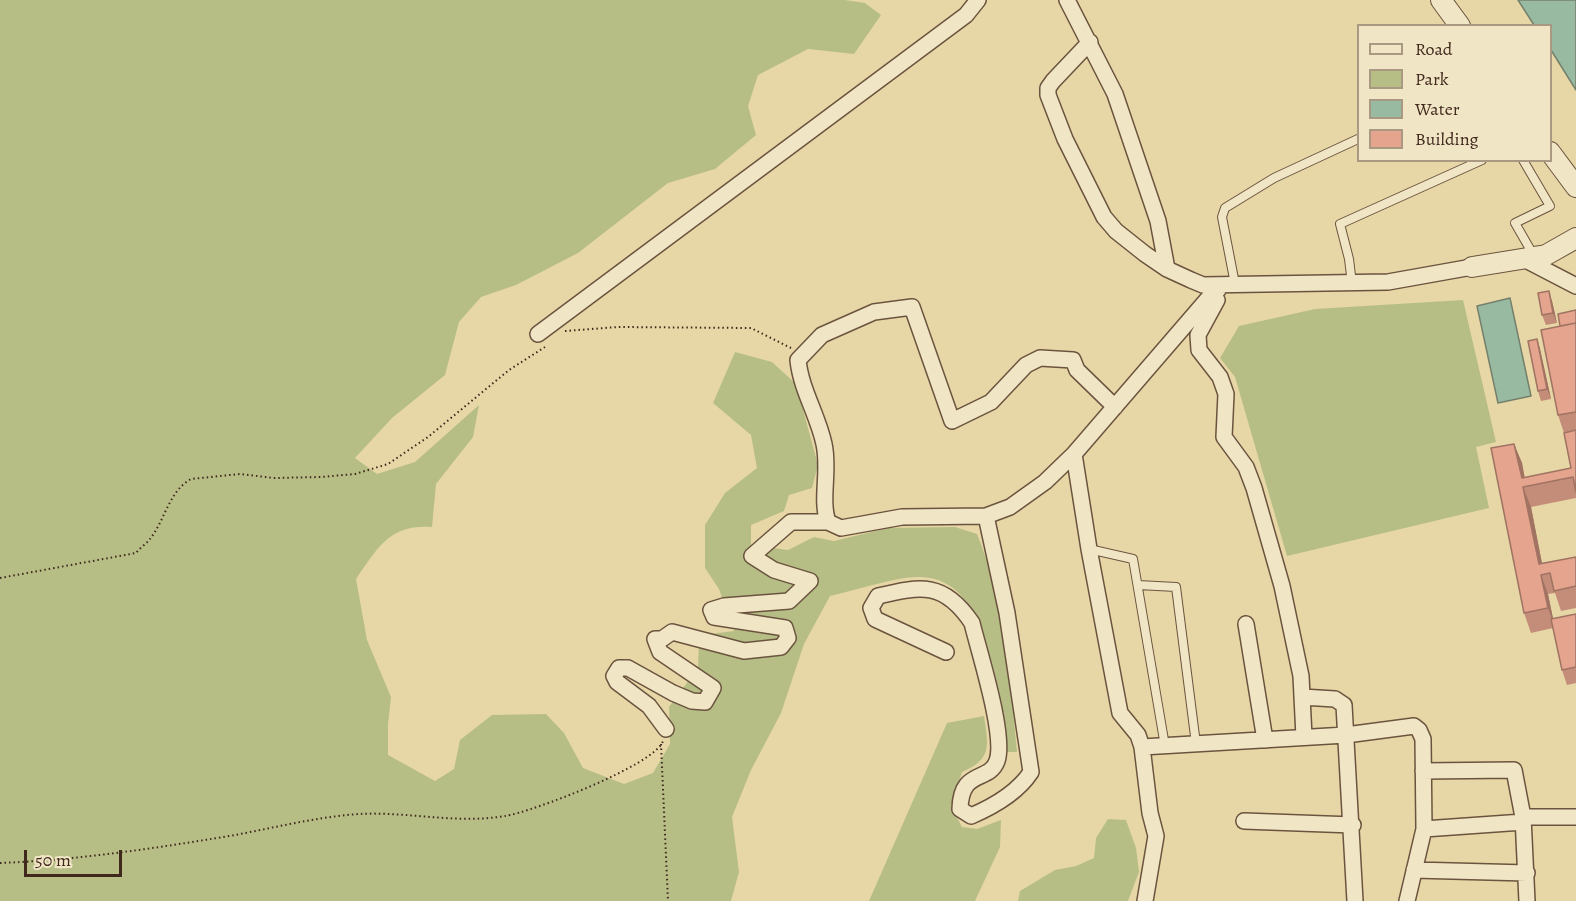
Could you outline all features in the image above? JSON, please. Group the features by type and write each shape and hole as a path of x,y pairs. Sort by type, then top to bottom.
{"street":[{"path":"538,334 957,22 978,0"},
{"path":"1067,0 1114,94 1155,210 1167,269"},
{"path":"1441,0 1459,24"},
{"path":"1090,42 1048,88 1048,95 1065,139 1104,217 1116,231 1167,269 1203,285 1225,287 1388,282 1529,258 1562,248 1576,238"},
{"path":"1552,153 1576,187"},
{"path":"1529,258 1576,286"},
{"path":"663,725 649,706 617,682 614,676 619,668 628,668 692,701 705,702 713,688 660,652 655,639 662,639 672,632 744,651 781,647 788,638 785,628 714,616 711,610 724,606 789,601 810,581 774,570 752,556 791,522 828,522 841,528 902,518 986,516 1010,507 1044,482 1074,454 1212,294 1225,287"},
{"path":"1225,287 1198,335 1199,350 1220,377 1226,394 1224,436 1246,467 1254,488 1284,595 1301,676 1304,737"},
{"path":"828,522 823,507 827,488 824,444 800,376 798,360 822,335 874,312 912,308 952,421 991,402 1026,364 1040,358 1073,360 1077,370 1115,407"},
{"path":"1074,454 1089,549 1120,713 1138,735 1142,747 1150,813 1156,836 1145,901"},
{"path":"946,652 875,619 871,608 878,596 913,587 928,587 965,611 972,623 998,740 997,760 992,768 969,781 960,795 960,809 971,816 988,808 1024,782 1030,772 1007,613 986,516"},
{"path":"1246,624 1265,740"},
{"path":"1302,697 1335,699 1344,705 1353,825 1355,901"},
{"path":"1142,747 1346,735 1414,726 1419,730 1423,739 1424,829 1407,901"},
{"path":"1423,771 1514,770 1523,820 1527,901"},
{"path":"1424,829 1576,817"},
{"path":"1244,821 1353,825"},
{"path":"1414,870 1527,873"}],"lane":[{"path":"1225,287 1222,217 1225,208 1274,178 1357,139"},
{"path":"1352,284 1349,259 1340,224 1478,162"},
{"path":"1523,162 1550,207 1515,223 1529,258"},
{"path":"1089,549 1132,559 1165,746"},
{"path":"1138,585 1176,587 1196,744"}],"path":[{"path":"538,334 618,327 751,328 790,348 798,360"},
{"path":"0,578 136,553 151,538 172,498 184,483 191,479 240,474 274,478 321,477 355,474 388,464 428,437 509,370 547,346 538,334"},
{"path":"663,725 661,745 668,901"},
{"path":"0,863 123,852 347,815 399,813 447,820 507,816 615,776 648,758 661,745 663,725"}],"green space":[{"path":"0,0 845,0 865,3 881,15 854,54 808,49 758,75 748,106 756,135 715,169 668,183 578,253 516,285 481,297 459,322 445,375 392,418 355,458 377,474 415,462 479,405 473,437 436,484 432,527 405,530 386,540 356,579 367,640 391,697 388,755 435,781 454,769 460,740 492,715 546,714 564,733 583,768 624,784 653,773 670,744 669,707 698,668 699,641 710,634 734,631 719,589 705,568 705,525 725,493 757,468 751,435 713,403 735,352 772,362 796,384 818,465 812,488 789,495 784,511 751,525 751,545 788,550 814,537 834,541 888,528 955,527 977,534 986,558 999,612 1017,752 1006,752 994,674 987,645 977,619 963,597 944,583 911,577 830,596 804,644 781,713 751,770 732,817 739,872 731,901 0,901"},
{"path":"1463,300 1496,442 1476,447 1489,508 1287,556 1235,377 1220,358 1239,326 1315,309"},
{"path":"984,716 987,743 984,756 979,762 962,772 951,806 962,827 977,829 1001,820 1000,847 975,901 869,901 947,723"},
{"path":"1108,819 1126,820 1136,848 1139,872 1128,901 1018,901 1020,891 1055,870 1076,866 1094,858 1096,838"}],"water":[{"path":"1518,0 1576,0 1576,90 1552,52 1552,24 1533,24"},
{"path":"1510,298 1531,396 1498,403 1477,306"}],"building":[{"path":"1549,291 1553,313 1542,315 1538,293"},
{"path":"1576,310 1576,323 1560,326 1558,314"},
{"path":"1576,323 1576,412 1558,415 1541,330"},
{"path":"1537,339 1547,389 1538,391 1528,341"},
{"path":"1576,430 1576,492 1573,477 1523,487 1539,564 1576,557 1576,586 1554,591 1550,573 1541,575 1548,608 1524,613 1491,448 1514,444 1522,478 1571,468 1564,433"},
{"path":"1576,614 1576,667 1562,670 1551,619"}]}
